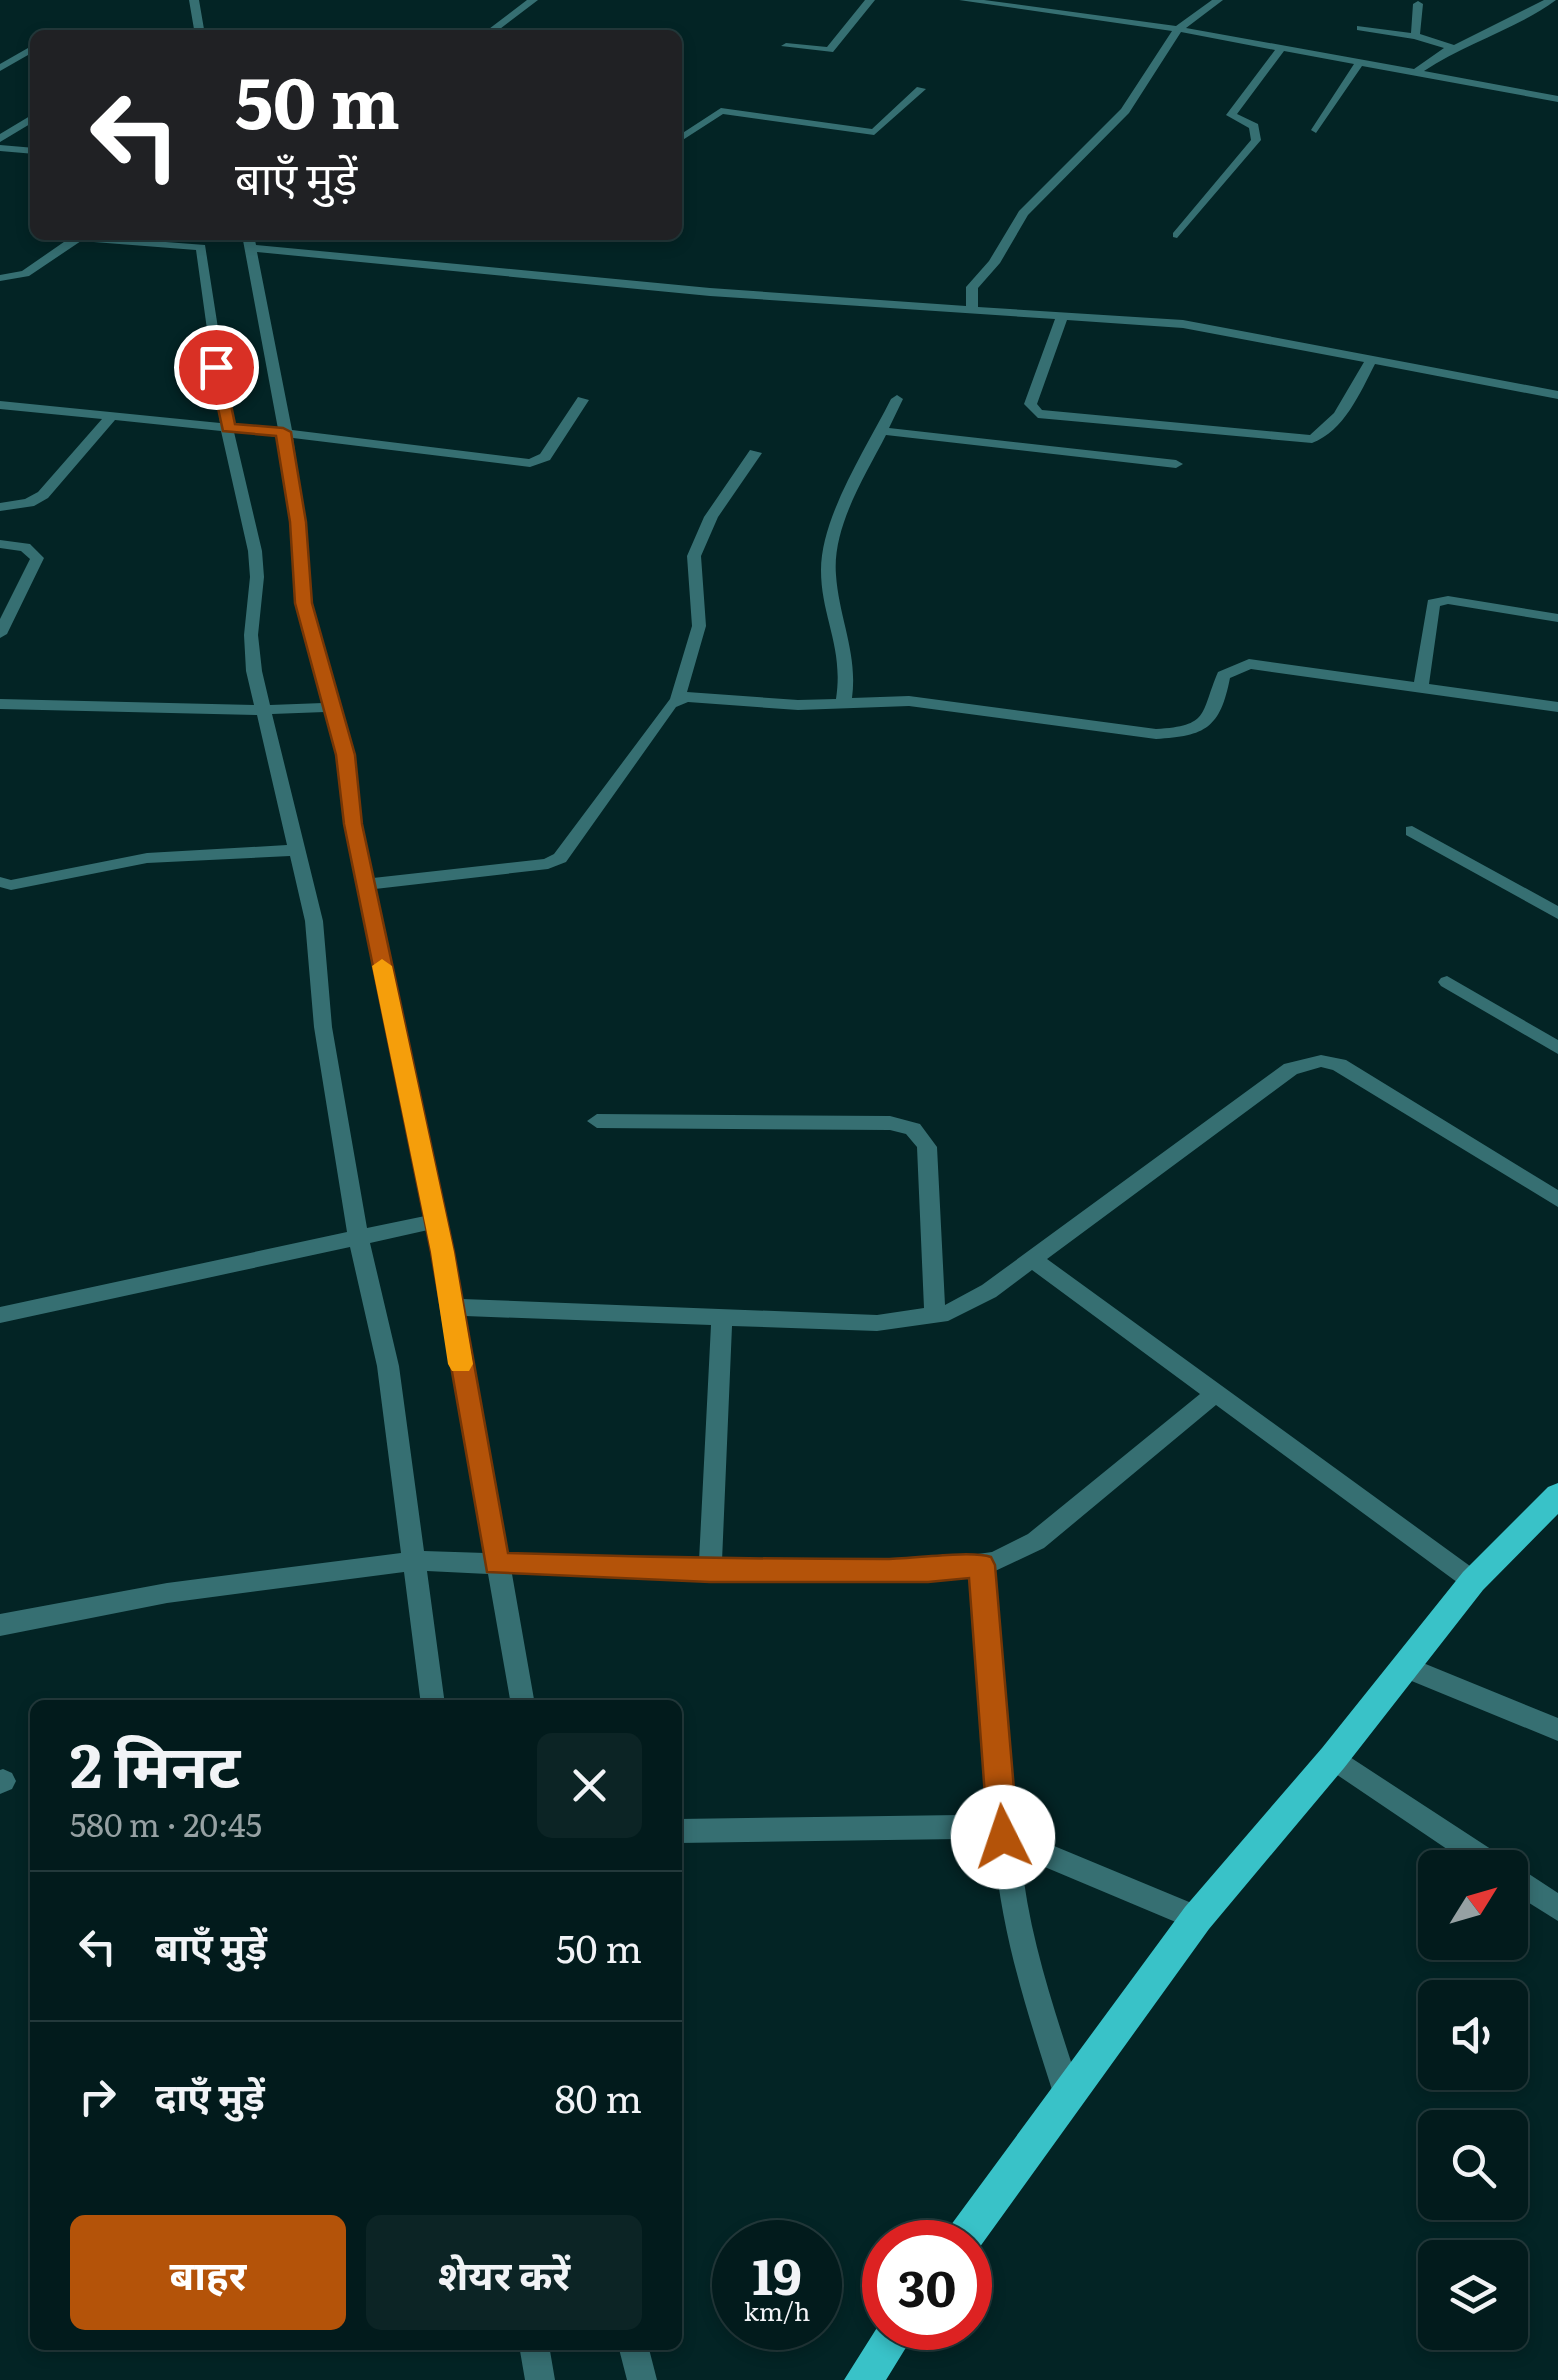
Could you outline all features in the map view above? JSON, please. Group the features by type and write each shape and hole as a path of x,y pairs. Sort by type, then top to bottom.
{"main road":[{"path":"977,2220 1198,1918 1333,1758 1473,1581 1558,1495"},
{"path":"864,2380 884,2350"}],"street":[{"path":"194,0 199,30"},
{"path":"493,30 533,0"},
{"path":"786,46 830,50 870,0"},
{"path":"964,0 1178,29 1558,99"},
{"path":"1058,12 1068,0"},
{"path":"972,312 972,287 994,263 1018,220 1125,111 1178,29 1218,0"},
{"path":"1415,73 1453,48 1469,44 1551,0"},
{"path":"1415,36 1418,4"},
{"path":"1360,28 1415,36 1453,48"},
{"path":"1177,235 1256,140 1254,126 1231,115 1282,47"},
{"path":"0,68 30,50"},
{"path":"1316,130 1360,62"},
{"path":"682,137 714,112 725,110 874,132 921,89"},
{"path":"0,139 30,119"},
{"path":"0,148 30,151"},
{"path":"0,278 25,274 74,240"},
{"path":"133,240 200,245 255,551 257,577 251,635 272,710 314,921 322,1027 368,1234 432,1700"},
{"path":"523,1700 436,1222 353,824 346,755 303,603 298,522 282,408 250,241 710,292 1202,326 1558,395"},
{"path":"1062,317 1030,404 1038,414 1312,439 1324,434 1372,358"},
{"path":"843,704 849,658 829,587 830,544 897,399"},
{"path":"0,405 283,432 530,462 545,457 583,400"},
{"path":"0,508 29,503 42,495 111,417"},
{"path":"883,430 1176,464"},
{"path":"366,884 548,864 560,858 677,700 698,626 694,573 699,541 710,517 755,453"},
{"path":"0,544 25,547 36,558 0,634"},
{"path":"1421,687 1433,603 1448,600 1558,618"},
{"path":"677,700 694,697 798,705 909,701 1156,734 1200,728 1213,718 1224,675 1248,664 1558,707"},
{"path":"0,704 272,710 331,707"},
{"path":"1412,831 1558,913"},
{"path":"0,882 11,884 147,858 298,850"},
{"path":"1447,982 1558,1048"},
{"path":"452,1307 877,1323 935,1316 989,1291 1292,1069 1321,1061 1340,1065 1558,1200"},
{"path":"597,1121 911,1126 922,1135 926,1147 935,1316"},
{"path":"0,1315 436,1222"},
{"path":"1032,1259 1473,1581"},
{"path":"710,1571 722,1317"},
{"path":"0,1625 167,1593 413,1561 710,1571 928,1570 998,1562 1036,1541 1216,1394"},
{"path":"981,1565 1003,1837 1022,1954 1068,2096"},
{"path":"1406,1666 1558,1730"},
{"path":"1333,1758 1471,1850"},
{"path":"682,1831 960,1828 1003,1837 1198,1918"},
{"path":"1528,1888 1558,1908"},
{"path":"535,2350 540,2380"},
{"path":"634,2350 642,2380"}],"slow traffic":[{"path":"382,966 443,1252 461,1364"}],"route":[{"path":"216,367 228,428 283,432 290,460 303,603 346,755 353,824 443,1252 468,1408 493,1525 496,1564 710,1571 928,1570 981,1565 1003,1837"}]}
